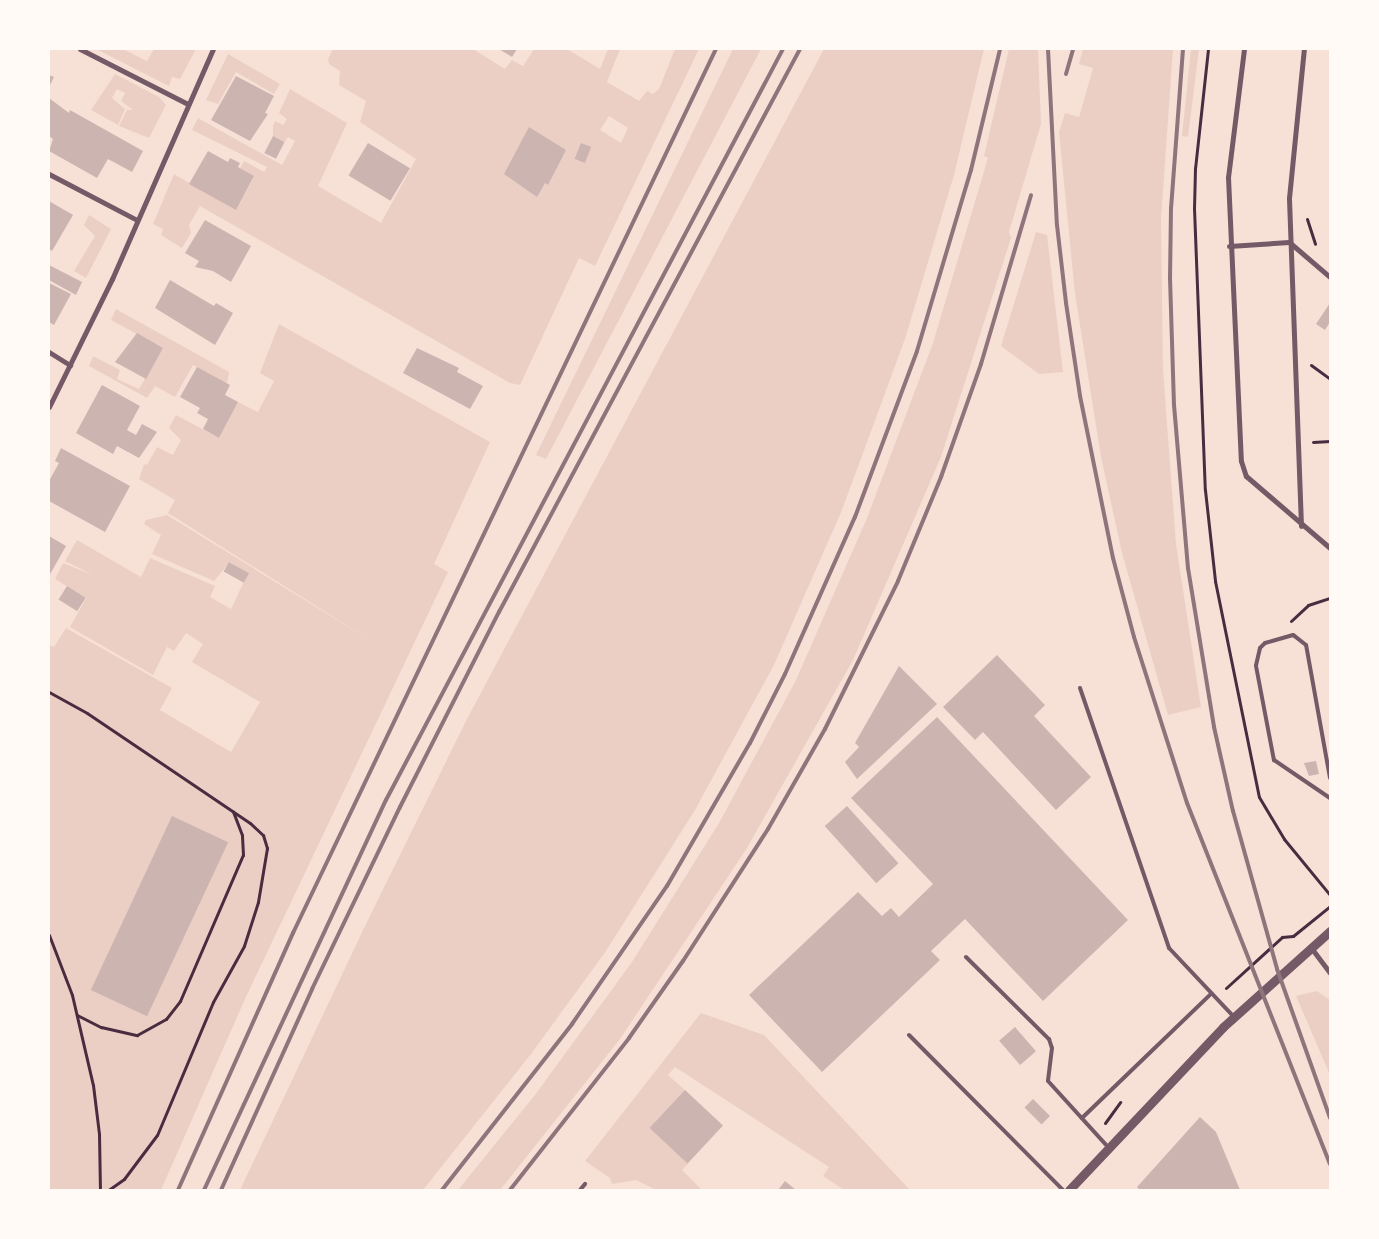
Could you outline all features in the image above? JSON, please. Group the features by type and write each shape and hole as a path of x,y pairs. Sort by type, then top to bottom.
{"street":[{"path":"80,49 188,104"},
{"path":"49,407 137,220 213,49"},
{"path":"1244,49 1228,177 1229,246 1241,460 1246,476 1301,526 1330,548"},
{"path":"1301,526 1289,242 1289,198 1304,49"},
{"path":"49,174 137,220"},
{"path":"1229,246 1289,242 1330,276"},
{"path":"49,352 70,364"},
{"path":"1069,1190 1234,1017 1330,931"},
{"path":"1312,948 1330,973"}],"lane":[{"path":"1330,778 1306,645 1292,635 1265,643 1257,656 1258,676 1274,760 1330,798"},
{"path":"1080,688 1169,948 1234,1017"},
{"path":"966,957 1049,1039 1052,1048 1048,1082 1110,1149"},
{"path":"1082,1118 1211,994"},
{"path":"909,1035 1063,1190"},
{"path":"580,1190 584,1184"}],"path":[{"path":"1208,49 1195,168 1194,208 1205,490 1216,589 1258,797 1284,838 1330,895"},
{"path":"1306,218 1315,245 1323,251"},
{"path":"1284,636 1286,625 1308,605 1330,598"},
{"path":"49,692 87,714 258,829 266,840 266,861 251,924 240,954 213,1002 157,1134 124,1179 108,1190"},
{"path":"77,1015 101,1027 137,1035 166,1019 180,1000 242,855 242,835 233,812"},
{"path":"49,935 77,1015 93,1085 99,1134 100,1190"}],"shaded area":[{"path":"96,49 123,49 147,61 154,49 196,49 180,79 172,77 169,86"},
{"path":"333,49 473,49 505,69 512,60 523,66 534,49 567,49 600,69 608,49 620,49 607,82 639,101 647,91 653,94 659,89 675,49 699,49 595,266 579,258 520,385 510,383 200,206 189,225 191,233 182,248 161,235 163,229 153,224 174,174 236,210 254,177 240,169 244,161 264,172 267,167 192,130 198,118 282,165 295,141 288,137 285,142 273,136 273,126 275,121 283,125 287,119 279,113 290,89 347,123 318,186 381,223 416,159 360,122 366,101 339,85 340,71 329,64 328,59","holes":["609,116 628,128 621,143 600,130"]},
{"path":"733,49 761,49 546,459 536,455"},
{"path":"824,49 984,49 954,175 905,339 842,510 774,665 695,810 606,951 531,1054 423,1190 240,1190 365,926 467,719"},
{"path":"1009,49 1038,49 1041,124 1009,232 1011,238 941,457 853,660 747,848 620,1039 500,1190 458,1190 535,1095 632,962 719,823 796,680 867,518 933,343 988,158 984,156"},
{"path":"1083,49 1173,49 1161,219 1163,370 1176,544 1201,707 1168,715 1122,553 1101,457 1075,294 1059,132 1065,113 1079,117 1093,68 1079,64"},
{"path":"1191,49 1199,49 1188,137 1182,136"},
{"path":"228,54 280,84 274,94 236,72 218,104 206,100"},
{"path":"115,74 159,97 166,105 149,138 119,126 127,110 133,110 121,101 125,93 117,89 112,98 125,109 118,125 91,110"},
{"path":"89,215 111,229 86,278 74,271 95,236 84,225"},
{"path":"1036,232 1047,235 1063,372 1039,374 1001,346"},
{"path":"116,309 229,372 227,384 193,365 175,397 155,386 147,398 89,366 93,356 120,370 117,379 139,389 163,348 111,320"},
{"path":"279,324 490,442 434,564 448,572 245,999 161,1190 49,1190 49,645 54,647 66,628 172,688 160,710 231,752 260,702 192,662 203,644 186,633 174,651 167,647 153,675 70,627 86,598 55,579 63,563 93,575 65,561 77,540 141,577 150,558 215,586 210,597 231,609 248,573 230,562 214,581 152,554 161,535 144,524 146,520 167,515 373,642 168,513 175,500 139,479 144,464 147,465 157,447 173,455 181,440 169,428 176,415 219,438 238,402 258,412 274,381 260,373"},
{"path":"1317,991 1330,1000 1330,1075 1296,996"},
{"path":"701,1013 764,1035 910,1190 844,1190 823,1176 829,1167 675,1067 668,1075 685,1090 688,1164 682,1170 702,1190 656,1190 636,1180 612,1184 610,1178 585,1161"}],"building":[{"path":"499,49 517,49 512,57"},
{"path":"49,75 54,77 49,87"},
{"path":"236,76 274,96 265,113 268,114 250,141 211,120"},
{"path":"49,98 69,113 70,110 143,151 132,172 108,159 97,178 49,151 53,139 49,136"},
{"path":"529,127 566,150 548,185 545,183 537,197 504,174"},
{"path":"273,136 285,142 276,159 264,153"},
{"path":"368,143 410,168 390,201 348,176"},
{"path":"581,143 591,147 585,163 575,159"},
{"path":"208,151 228,162 230,158 240,163 238,167 254,176 236,210 189,184"},
{"path":"49,201 73,215 52,251 49,249"},
{"path":"205,220 251,246 231,282 213,271 195,267 199,261 185,253"},
{"path":"49,265 82,282 76,295 49,280"},
{"path":"170,280 214,306 216,303 233,313 215,345 155,308"},
{"path":"49,283 71,294 54,325 49,322"},
{"path":"1330,303 1330,322 1325,330 1316,324"},
{"path":"137,333 163,348 146,379 115,362"},
{"path":"417,348 459,368 457,372 483,386 470,409 403,373"},
{"path":"197,367 230,385 225,395 238,402 219,438 203,429 208,419 197,413 200,408 180,397"},
{"path":"102,385 140,406 127,430 136,435 142,424 157,432 139,458 117,446 113,454 76,433"},
{"path":"61,448 130,486 105,532 49,501 49,481 59,463 55,461"},
{"path":"49,536 66,546 49,576"},
{"path":"229,562 249,573 244,583 224,572"},
{"path":"67,586 86,598 77,611 59,600"},
{"path":"997,655 1045,705 1034,716 1091,777 1056,810 983,732 975,740 943,707"},
{"path":"899,666 937,704 857,779 845,762 859,747 855,743"},
{"path":"937,717 1128,920 1043,1001 965,919 931,951 940,960 822,1072 749,995 858,892 882,916 891,908 899,917 933,884 851,798"},
{"path":"1316,761 1319,774 1309,776 1304,763"},
{"path":"847,806 899,863 876,883 825,826"},
{"path":"172,816 228,842 147,1016 91,990"},
{"path":"1015,1027 1036,1051 1020,1065 999,1041"},
{"path":"685,1090 723,1125 688,1163 650,1128"},
{"path":"1033,1099 1050,1116 1041,1124 1025,1107"},
{"path":"1200,1117 1216,1132 1240,1190 1140,1190 1137,1187"},
{"path":"785,1181 796,1190 778,1190"}],"railway":[{"path":"178,1190 293,933 716,49"},
{"path":"204,1190 386,800 783,49"},
{"path":"221,1190 312,989 400,807 499,612 800,49"},
{"path":"442,1190 572,1024 667,886 750,743 785,674 855,517 917,351 971,170 1000,49"},
{"path":"1048,49 1057,225 1066,303 1080,396 1113,558 1134,637 1187,803 1330,1164"},
{"path":"1066,74 1073,49"},
{"path":"1183,49 1171,208 1170,278 1174,405 1188,568 1214,727 1233,811 1277,969 1330,1118"},
{"path":"510,1190 629,1038 683,961 768,829 825,729 898,581 941,477 981,364 1031,195"}]}
